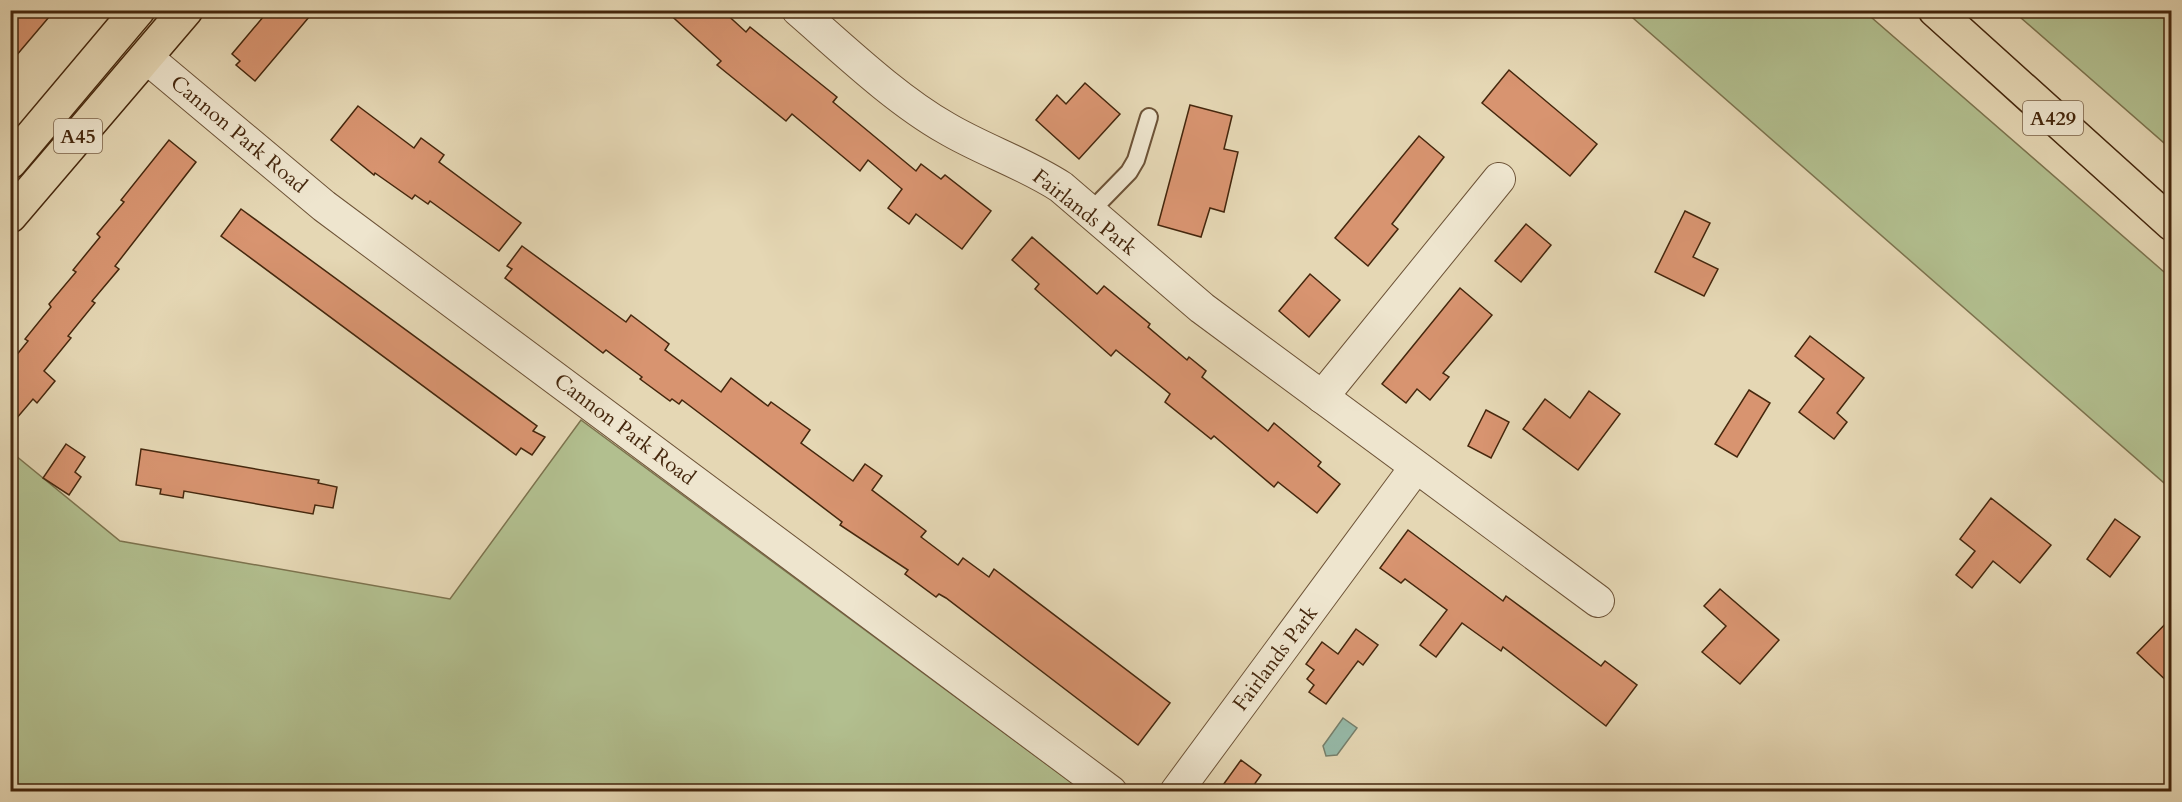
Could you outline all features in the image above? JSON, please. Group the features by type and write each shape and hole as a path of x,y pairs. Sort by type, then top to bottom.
{"main road":[{"name":"A45","path":"10,162 138,10"},
{"name":"A45","path":"10,216 186,10"},
{"name":"A429","path":"1935,10 2172,224"}],"street":[{"name":"Fairlands Park","path":"809,14 920,112 947,129 1035,170 1061,187 1202,308 1598,601"},
{"name":"Cannon Park Road","path":"146,57 324,206 1111,792"},
{"path":"1322,397 1498,179"},
{"name":"Fairlands Park","path":"1176,792 1416,467"}],"lane":[{"path":"1090,212 1129,172 1136,160 1149,117"}],"shaded area":[{"path":"1625,11 1864,11 2171,278 2171,489"},
{"path":"2013,11 2171,11 2171,149"},
{"path":"581,420 1083,791 11,791 10,451 120,541 450,599"},
{"path":"1343,718 1357,728 1337,755 1326,756 1323,746"}],"building":[{"path":"10,10 55,10 10,63"},
{"path":"269,10 315,10 255,81 236,65 240,61 232,54"},
{"path":"665,10 722,10 746,32 750,27 837,97 833,102 916,171 921,164 941,179 945,175 991,211 962,249 916,214 909,224 888,208 902,189 868,160 860,171 792,114 786,121 717,65 721,61"},
{"path":"1509,70 1597,144 1570,176 1482,103"},
{"path":"1085,83 1120,114 1079,159 1036,120 1057,95 1066,104"},
{"path":"1190,105 1232,116 1224,149 1238,152 1224,212 1210,208 1201,237 1158,225"},
{"path":"358,106 414,148 421,138 444,155 439,162 521,223 499,251 430,201 428,204 415,195 412,199 375,173 374,175 331,140"},
{"path":"1419,136 1444,157 1392,224 1398,229 1368,266 1335,238"},
{"path":"169,140 196,162 115,266 119,269 92,301 95,303 44,371 55,381 37,403 33,399 10,426 10,363 28,341 25,339 51,307 49,304 76,272 73,270 100,237 97,234 124,202 121,200"},
{"path":"241,209 537,426 533,431 545,437 532,455 521,448 516,455 221,236"},
{"path":"1685,211 1710,223 1693,257 1718,269 1704,296 1655,272"},
{"path":"1526,224 1551,245 1521,282 1495,261"},
{"path":"1032,237 1097,294 1104,286 1150,324 1148,327 1187,360 1189,357 1206,371 1202,377 1268,431 1274,423 1321,462 1318,466 1340,484 1317,513 1278,482 1274,487 1214,436 1211,439 1165,402 1170,394 1116,350 1111,356 1035,289 1039,284 1012,260"},
{"path":"522,246 626,322 631,315 669,344 665,350 721,392 731,378 768,406 771,402 810,430 801,443 853,481 865,464 882,476 872,490 926,531 921,537 958,565 963,558 989,577 994,569 1170,703 1138,745 946,598 939,594 936,597 905,574 908,570 840,525 842,522 682,400 679,404 672,399 670,401 606,350 603,353 505,278 512,269 507,266"},
{"path":"1310,274 1340,300 1309,337 1279,311"},
{"path":"1460,288 1492,315 1443,373 1449,377 1430,400 1417,389 1406,403 1382,384"},
{"path":"1810,336 1864,378 1837,413 1847,422 1834,439 1799,412 1824,379 1795,356"},
{"path":"1749,390 1770,403 1737,457 1715,444"},
{"path":"1589,391 1620,414 1578,470 1523,429 1545,399 1570,418"},
{"path":"1486,410 1509,422 1491,458 1468,446"},
{"path":"66,444 85,457 75,472 81,477 69,495 43,478"},
{"path":"141,449 319,480 318,483 337,487 333,508 315,505 313,514 184,491 183,498 160,494 161,489 136,485"},
{"path":"1991,498 2051,545 2020,583 1993,561 1972,588 1956,575 1975,551 1960,539"},
{"path":"2115,519 2140,537 2110,577 2087,559"},
{"path":"1408,530 1503,601 1506,596 1601,666 1605,661 1637,685 1606,726 1503,647 1501,651 1462,623 1436,657 1420,645 1447,610 1405,579 1401,583 1380,568"},
{"path":"1720,589 1779,640 1740,684 1702,652 1726,626 1704,606"},
{"path":"2172,617 2172,686 2137,653"},
{"path":"1356,629 1378,645 1363,665 1358,661 1326,704 1309,692 1314,685 1307,679 1314,670 1306,664 1322,642 1338,654"},
{"path":"1241,760 1261,775 1249,792 1218,792"}]}
